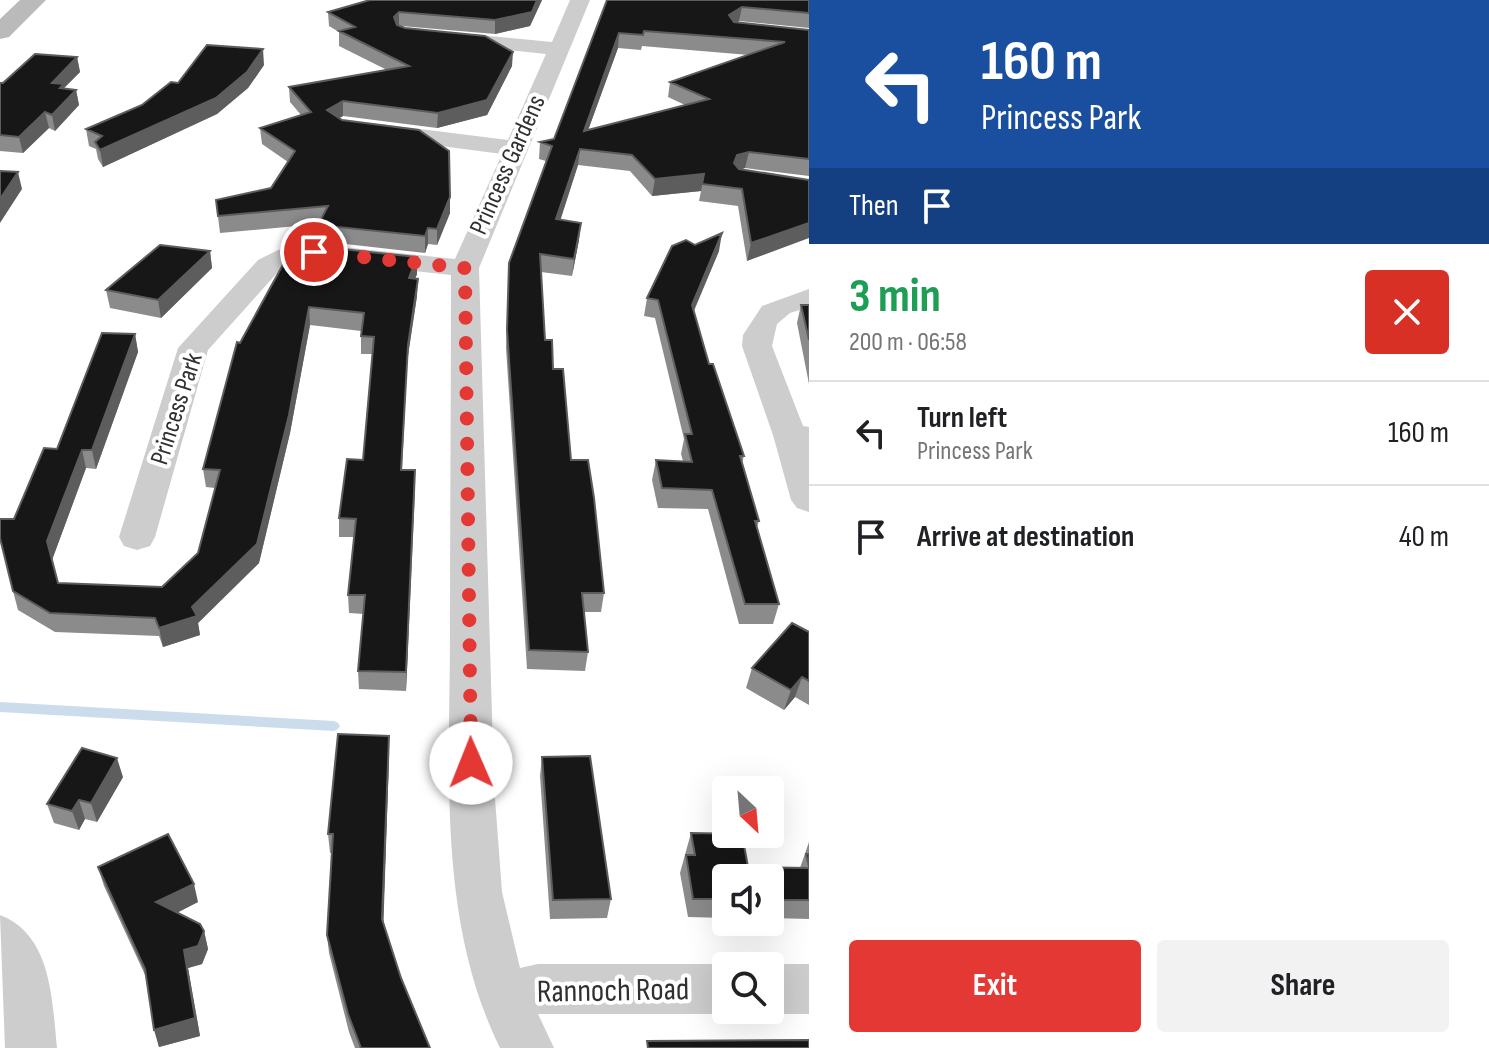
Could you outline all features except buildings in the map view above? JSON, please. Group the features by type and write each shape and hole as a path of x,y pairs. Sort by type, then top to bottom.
{"street":[{"path":"0,32 34,0"},
{"name":"Princess Gardens","path":"528,1048 501,996 478,892 472,785 465,268 580,0"},
{"path":"420,35 557,49"},
{"path":"357,128 515,148"},
{"name":"Princess Park","path":"137,537 193,348 268,266 288,256 314,252 465,268"},
{"path":"809,298 777,308 759,325 756,335 757,346 799,436 809,500"},
{"path":"0,938 24,974 31,1048"},
{"name":"Rannoch Road","path":"501,996 538,989 712,989"},
{"path":"784,989 809,989"}],"waterway":[{"path":"0,707 334,726"}],"route":[{"path":"314,252 465,268 471,763"}]}
